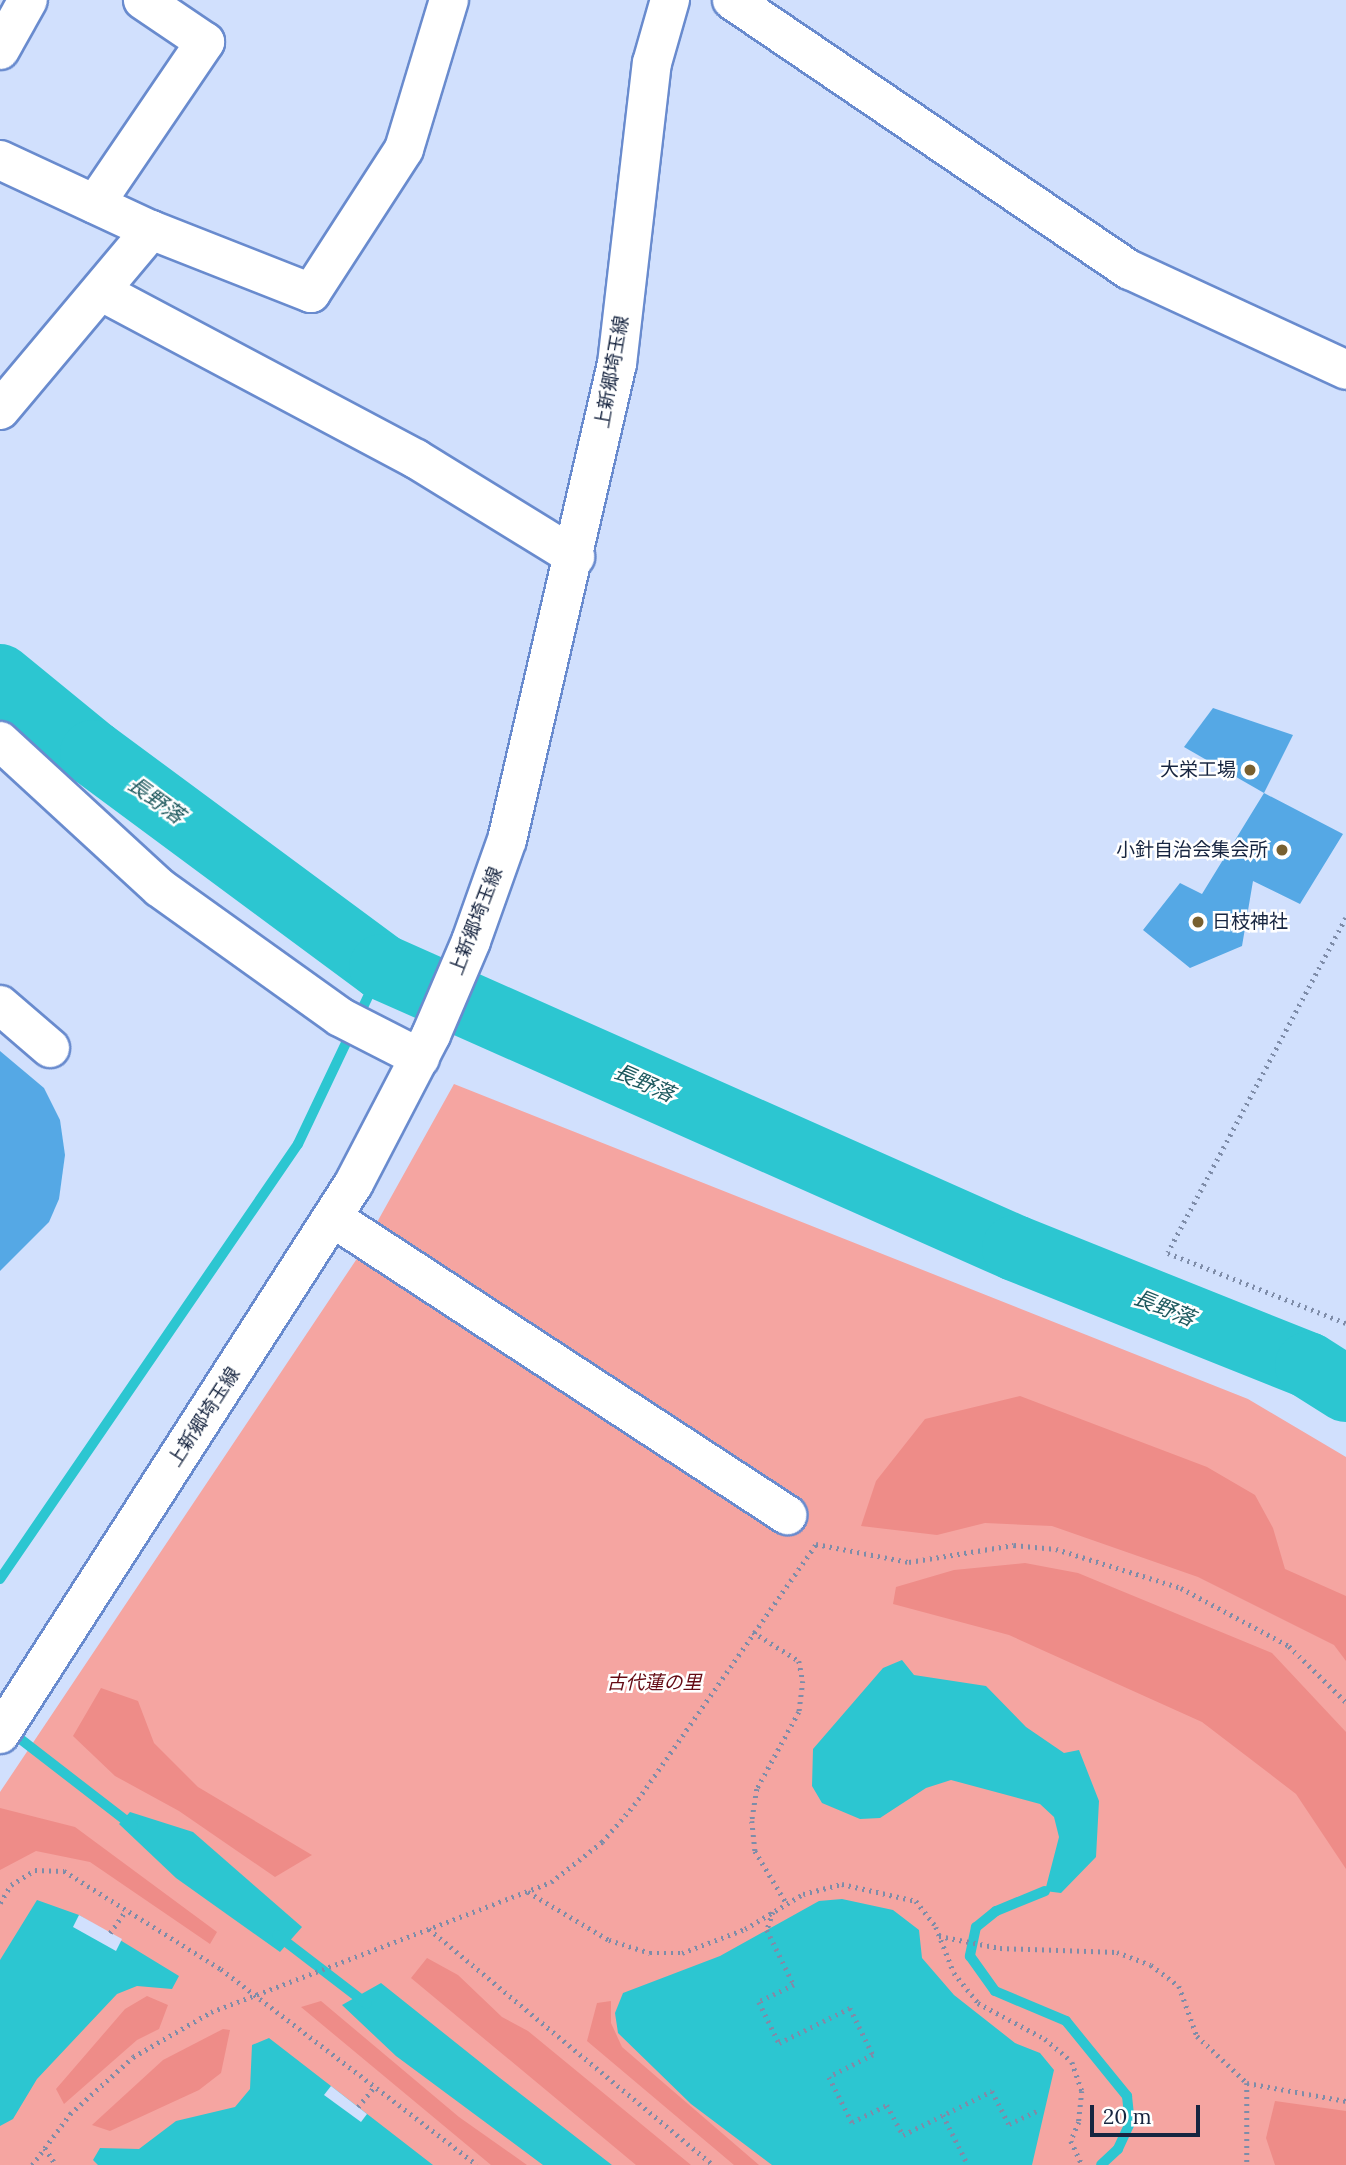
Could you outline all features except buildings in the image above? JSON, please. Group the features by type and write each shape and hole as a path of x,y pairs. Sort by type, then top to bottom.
{"street":[{"path":"0,50 28,0"},
{"path":"95,204 205,43 143,0"},
{"path":"6,172 95,204 151,230 311,293 404,149 449,0"},
{"name":"上新郷埼玉線","path":"0,1734 333,1218 425,1046 471,941 507,840 575,557 617,364 652,62 670,0"},
{"path":"732,0 1130,270 1346,370"},
{"path":"0,410 102,292 151,230"},
{"path":"102,292 416,459 575,557"},
{"path":"0,741 160,888 340,1017 377,1038 425,1046"},
{"path":"0,1005 50,1048"},
{"path":"333,1218 787,1515"}],"path":[{"path":"1346,918 1168,1253 1346,1323"},
{"path":"32,2165 70,2114 133,2057 211,2012 551,1882 602,1842 626,1815 816,1544 909,1562 1014,1545 1056,1549 1181,1588 1289,1646 1346,1702"},
{"path":"753,1632 799,1661 803,1681 799,1712 757,1788 752,1821 755,1851 786,1904"},
{"path":"0,1903 10,1885 34,1870 64,1871 256,1995 477,2165"},
{"path":"527,1891 609,1940 649,1953 682,1953 786,1904 842,1884 873,1888 916,1901 939,1936 954,1973 978,2003 1045,2039 1072,2062 1082,2091 1079,2122 1070,2141 1074,2158 1082,2165"},
{"path":"110,1933 127,1910"},
{"path":"773,1912 767,1930 794,1985 759,2002 779,2043 850,2008 873,2055 829,2077 852,2122 887,2105 903,2135 992,2091 1009,2124 1039,2110"},
{"path":"429,1929 713,2165"},
{"path":"939,1936 1000,1948 1117,1952 1151,1965 1179,1986 1197,2036 1247,2083 1346,2101"},
{"path":"1247,2083 1247,2165"},
{"path":"358,2107 375,2087"},
{"path":"943,2115 968,2165"},
{"path":"45,2148 56,2165"}],"green space":[{"name":"古代蓮の里","path":"454,1084 1248,1399 1346,1457 1346,2165 0,2165 0,1792 356,1260"}],"shaded area":[{"path":"1020,1396 1207,1467 1255,1495 1273,1528 1285,1569 1346,1596 1346,1661 1334,1645 1198,1577 1052,1526 985,1523 937,1535 861,1526 876,1481 925,1419"},
{"path":"1025,1563 1078,1573 1272,1653 1346,1732 1346,1869 1296,1794 1202,1722 1009,1635 893,1604 896,1587 954,1570"},
{"path":"902,1660 914,1675 986,1686 1026,1727 1064,1753 1079,1750 1099,1801 1096,1857 1061,1893 1045,1891 1059,1837 1054,1817 1040,1804 951,1780 926,1788 880,1818 860,1819 822,1803 812,1786 813,1749 883,1668"},
{"path":"101,1688 138,1701 154,1743 198,1787 312,1855 275,1877 179,1811 115,1776 73,1736"},
{"path":"0,1808 75,1827 217,1932 210,1944 90,1862 36,1851 0,1870"},
{"path":"130,1812 193,1832 302,1927 280,1952 176,1878 119,1824"},
{"path":"842,1899 893,1910 919,1930 922,1958 954,1995 1015,2043 1040,2053 1054,2070 1032,2165 772,2165 691,2104 618,2033 615,2013 623,1993 720,1956 819,1901"},
{"path":"37,1900 79,1915 179,1976 172,1989 137,1986 117,1994 37,2079 13,2119 0,2126 0,1960"},
{"path":"427,1958 458,1975 502,2017 528,2031 691,2165 636,2165 411,1978"},
{"path":"381,1983 612,2165 543,2165 396,2056 342,2005"},
{"path":"147,1996 168,2005 159,2029 137,2040 64,2104 56,2089 125,2009"},
{"path":"321,2001 459,2117 527,2165 491,2165 301,2007"},
{"path":"611,2001 611,2023 622,2047 759,2165 734,2165 587,2041 597,2003"},
{"path":"223,2029 230,2030 221,2073 199,2090 110,2131 92,2125 163,2060"},
{"path":"269,2038 433,2165 98,2165 93,2160 100,2148 139,2149 176,2121 235,2107 250,2089 252,2045"},
{"path":"1275,2101 1346,2111 1346,2165 1275,2165 1266,2138"}],"pier":[{"path":"79,1915 122,1939 116,1951 73,1927"},
{"path":"331,2086 367,2114 361,2122 324,2095"}],"waterway":[{"name":"長野落","path":"0,677 93,753 382,967 1015,1248 1308,1365 1346,1389"},
{"path":"0,1579 298,1144 382,967"},
{"path":"10,1731 133,1826"},
{"path":"1045,1891 996,1911 976,1927 970,1956 995,1991 1066,2021 1127,2096 1130,2123 1118,2149 1101,2165"},
{"path":"277,1935 367,2004"}],"place":[{"name":"大栄工場","path":"1250,770"},
{"name":"小針自治会集会所","path":"1282,850"},
{"name":"日枝神社","path":"1198,922"}]}
